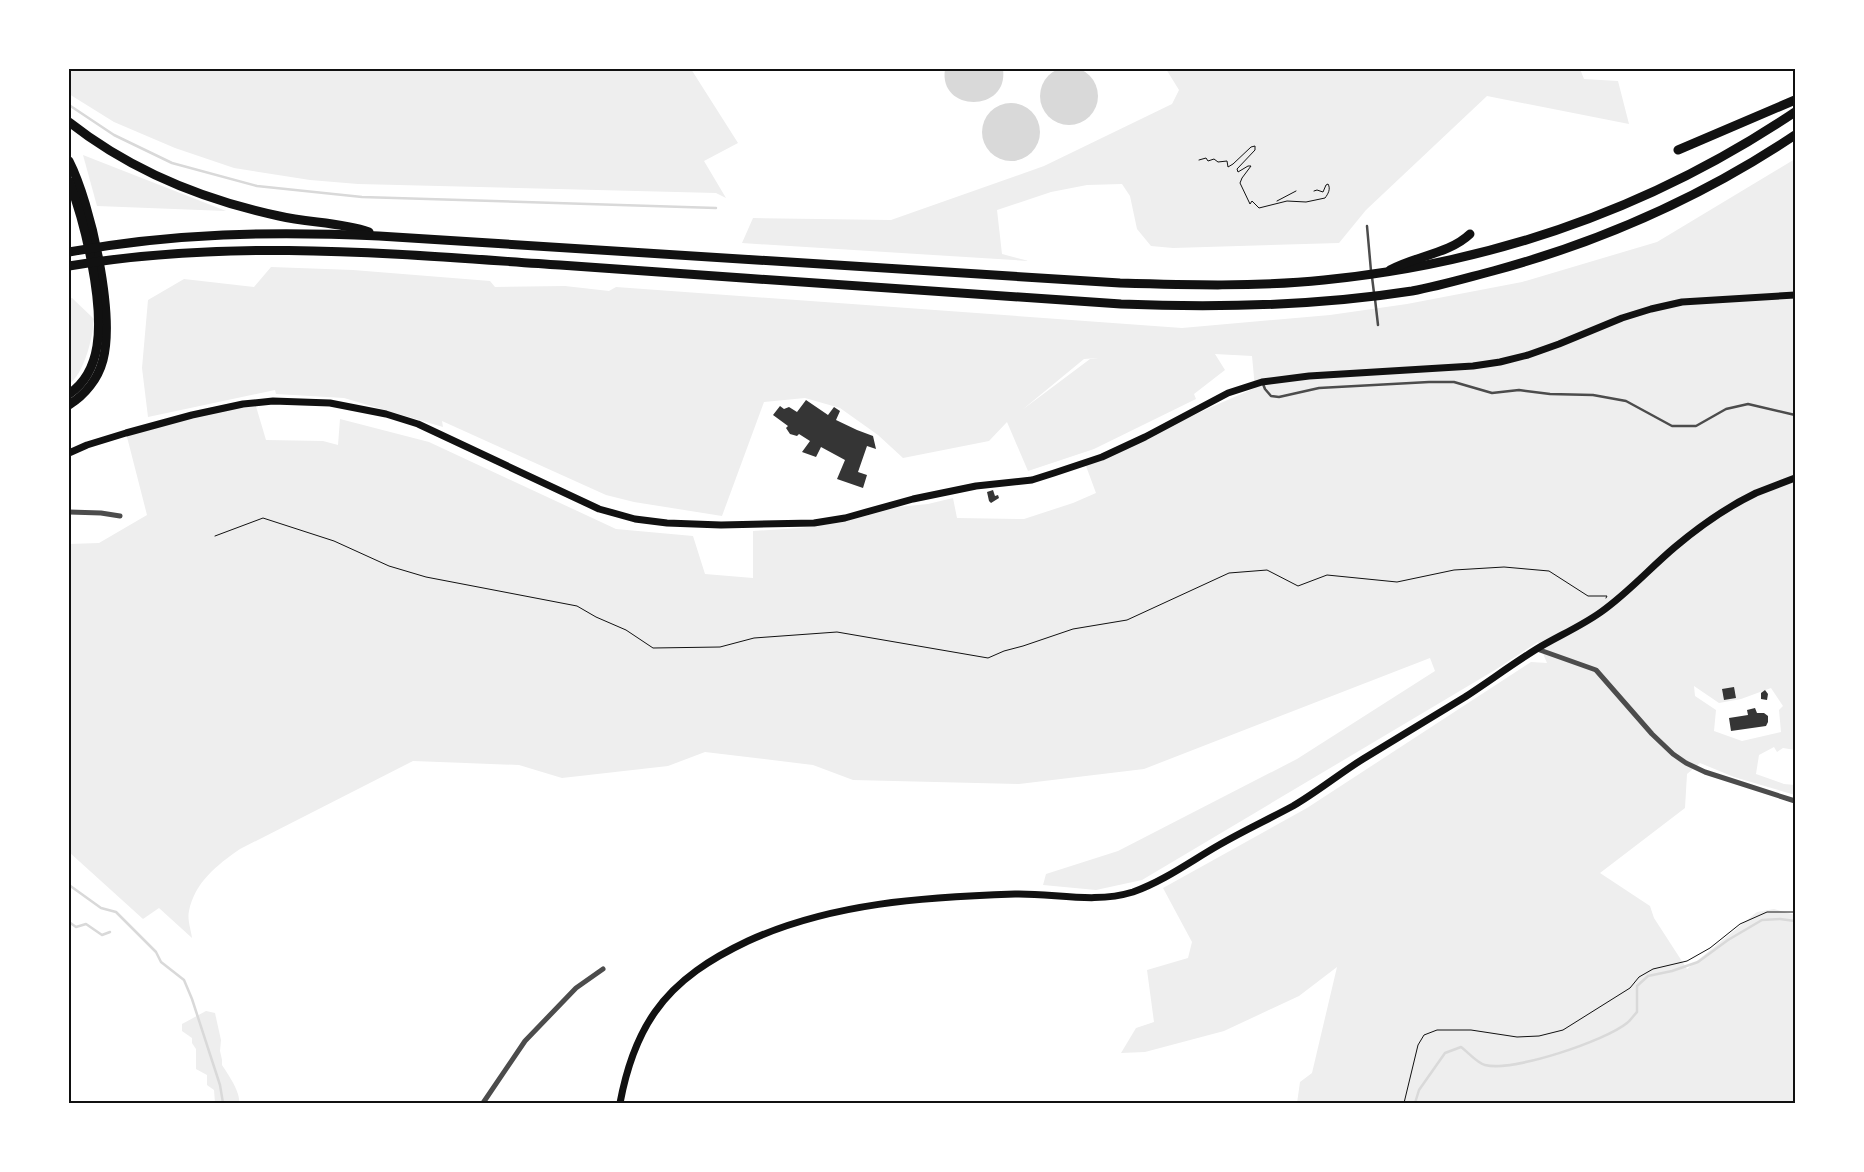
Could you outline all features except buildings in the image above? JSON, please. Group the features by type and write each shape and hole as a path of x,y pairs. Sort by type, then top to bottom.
{"highway":[{"path":"1678,150 1795,100"},
{"path":"70,252 180,237 238,233 287,233 379,236 1110,282 1224,286 1323,280 1385,273 1489,252 1526,241 1606,212 1661,189 1706,166 1795,112"},
{"path":"69,122 117,154 199,194 254,211 298,220 354,227 379,236"},
{"path":"69,266 114,259 213,250 300,249 1174,306 1295,304 1361,298 1413,290 1450,283 1531,261 1610,233 1709,187 1795,135"},
{"path":"69,162 82,195 93,234 102,285 107,331 103,361 98,374 86,391 69,405"},
{"path":"69,181 80,215 90,257 98,323 97,347 90,369 79,385 69,394"},
{"path":"1385,273 1403,263 1462,242 1470,234"}],"main road":[{"path":"69,453 126,433 192,415 243,404 274,401 330,403 386,414 418,424 599,509 635,519 667,523 721,525 814,523 845,518 913,499 967,488 1032,480 1102,457 1145,437 1228,393 1262,382 1309,376 1472,366 1500,362 1528,355 1622,318 1651,309 1682,302 1795,295"},
{"path":"620,1103 632,1058 641,1036 654,1013 692,973 720,954 795,922 822,914 872,905 946,897 1019,894 1106,898 1141,889 1232,837 1294,805 1359,761 1464,698 1537,649 1602,611 1675,547 1710,520 1741,501 1795,478"}],"street":[{"path":"69,512 101,513 120,516"},
{"path":"1537,649 1596,670 1652,734 1673,754 1686,763 1714,776 1795,801"},
{"path":"483,1103 525,1040 576,988 603,969"}],"lane":[{"path":"1367,226 1367,242 1378,325"},
{"path":"1262,382 1264,389 1271,396 1279,397 1319,388 1429,382 1454,382 1492,393 1519,390 1550,394 1593,395 1626,401 1672,426 1696,426 1726,409 1748,404 1795,415"}],"path":[{"path":"1199,160 1206,158 1208,161 1214,159 1218,162 1227,161 1228,167 1251,147 1255,146 1255,150 1237,169 1238,172 1251,166 1240,183 1250,204 1252,201 1259,208 1287,201 1306,202 1325,198 1329,193 1330,186 1326,184 1323,192 1314,191"},
{"path":"1274,203 1296,191"},
{"path":"215,536 263,518 334,541 389,566 426,577 577,606 596,617 626,630 653,648 720,648 754,638 837,632 988,658 1073,629 1127,620 1229,573 1267,570 1298,586 1327,576 1397,582 1454,570 1504,567 1549,570 1588,596 1607,596 1602,604 1602,611"},
{"path":"1404,1103 1418,1045 1424,1035 1437,1030 1471,1030 1539,1036 1563,1030 1630,988 1639,977 1653,969 1686,961 1710,948 1740,924 1767,912 1795,912"}],"shaded area":[{"path":"1063,67 1075,67 1090,75 1098,90 1098,102 1090,117 1075,125 1063,125 1048,117 1040,102 1040,90 1048,75"},
{"path":"69,69 691,69 738,143 704,161 726,198 716,193 358,184 310,180 234,168 175,148 114,122 69,94"},
{"path":"945,69 1003,69 1002,83 995,94 985,100 974,102 962,100 952,94 946,83"},
{"path":"1166,69 1580,69 1584,79 1618,81 1629,124 1487,96 1366,210 1339,243 1173,248 1151,246 1137,229 1130,196 1122,184 1087,185 1051,192 997,210 1002,254 1029,261 742,243 753,218 891,220 1044,166 1172,104 1179,90"},
{"path":"1005,103 1017,103 1032,111 1040,126 1040,138 1032,153 1017,161 1005,161 990,153 982,138 982,126 990,111"},
{"path":"83,155 226,211 97,206"},
{"path":"1795,159 1795,750 1783,748 1777,752 1774,747 1759,755 1756,774 1784,784 1795,785 1795,795 1734,777 1700,763 1687,774 1685,808 1600,873 1650,906 1654,918 1687,969 1757,912 1774,909 1795,915 1795,1103 1297,1103 1300,1082 1312,1073 1337,967 1299,996 1224,1031 1145,1052 1121,1053 1136,1028 1154,1022 1147,970 1188,958 1192,942 1163,888 1307,808 1531,662 1547,663 1538,642 1495,670 1142,880 1096,890 1043,885 1046,874 1118,851 1297,759 1435,671 1430,658 1144,769 1019,784 853,780 813,765 705,752 668,766 562,778 519,765 413,761 240,849 223,861 208,875 196,891 188,917 192,938 159,908 143,919 69,852 69,544 99,543 147,515 126,433 255,403 266,440 323,441 338,445 340,419 429,442 616,529 693,536 705,574 753,578 753,531 800,528 843,522 898,507 928,504 953,498 957,518 1024,519 1073,503 1096,493 1086,466 1255,388 1252,356 1215,354 1225,370 1194,394 1196,399 1094,449 1028,471 1007,422 989,441 903,458 878,435 840,408 805,398 764,402 722,516 634,502 606,495 442,421 443,427 344,398 276,394 275,390 148,417 142,368 148,300 184,279 254,287 271,267 353,270 490,281 495,287 565,286 609,291 616,287 1182,328 1330,315 1407,304 1522,282 1657,242","holes":["1098,358 1090,359 1022,410 1084,359","1694,686 1719,703 1741,699 1771,688 1783,706 1779,710 1781,732 1742,741 1714,731 1716,710 1695,696"]},
{"path":"72,298 94,319 90,345 83,364 69,384 69,299"},
{"path":"206,1011 215,1013 221,1040 222,1065 236,1089 239,1103 215,1103 214,1090 207,1085 207,1075 196,1069 196,1049 192,1043 192,1038 182,1031 182,1024"}],"waterway":[{"path":"69,105 114,135 172,163 257,186 362,197 716,208"},
{"path":"69,885 101,908 116,912 156,952 161,962 184,980 220,1085 223,1103"},
{"path":"1415,1103 1419,1090 1445,1053 1461,1047 1482,1064 1498,1066 1536,1060 1580,1046 1616,1030 1630,1020 1637,1012 1637,986 1648,976 1672,971 1698,962 1728,940 1762,920 1780,919 1795,921"},
{"path":"69,922 76,927 86,924 102,935 110,932"}]}
